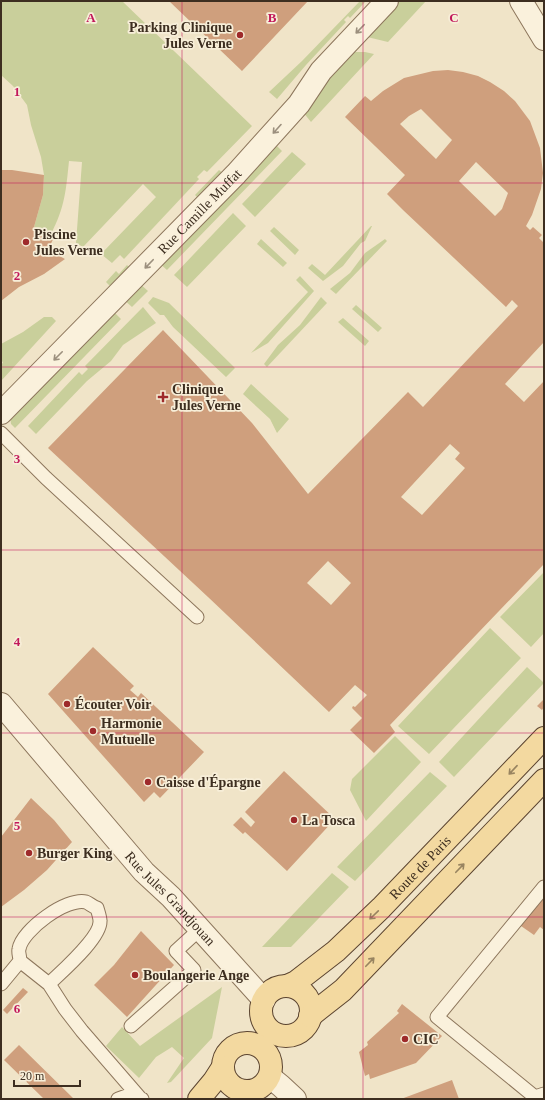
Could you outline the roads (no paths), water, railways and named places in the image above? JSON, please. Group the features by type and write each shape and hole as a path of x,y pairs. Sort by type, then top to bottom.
{"main road":[{"name":"Route de Paris","path":"287,986 296,982 336,951 381,908 544,738"},
{"name":"Route de Paris","path":"271,1072 305,1024 343,990 544,780"},
{"path":"199,1099 214,1081 223,1066 227,1053 238,1044 246,1033 262,1004 271,991 276,988 287,986 296,988 304,994 311,1007 305,1024 289,1036 283,1036 273,1032 265,1025 262,1020 262,1004"},
{"path":"223,1066 225,1076 231,1085 245,1095 264,1084 271,1072 269,1055 260,1046 247,1042 238,1044"}],"street":[{"name":"Rue Camille Muffat","path":"1,413 236,174 299,104 321,71 387,1"},
{"path":"521,1 544,39"},
{"name":"Rue Jules Grandjouan","path":"1,704 144,872 171,897 200,929 262,1004"},
{"path":"271,1072 295,1099"}],"lane":[{"path":"1,433 46,478 197,617"},
{"path":"544,887 437,1017 535,1097 544,1094"},
{"path":"1,984 20,961 19,949 24,937 42,920 72,902 86,902 97,908 100,921 97,932 88,945 49,984"},
{"path":"131,1026 194,970 176,951 200,929"},
{"path":"20,961 49,984 65,1009 82,1031 141,1098"},
{"path":"118,1099 129,1095 141,1098"}],"place":[{"name":"Parking Clinique Jules Verne","path":"240,35"},
{"name":"Piscine Jules Verne","path":"26,242"},
{"name":"Clinique Jules Verne","path":"163,397"},
{"name":"Écouter Voir","path":"67,704"},
{"name":"Harmonie Mutuelle","path":"93,731"},
{"name":"Caisse d'Épargne","path":"148,782"},
{"name":"La Tosca","path":"294,820"},
{"name":"Burger King","path":"29,853"},
{"name":"Boulangerie Ange","path":"135,975"},
{"name":"CIC","path":"405,1039"}]}
